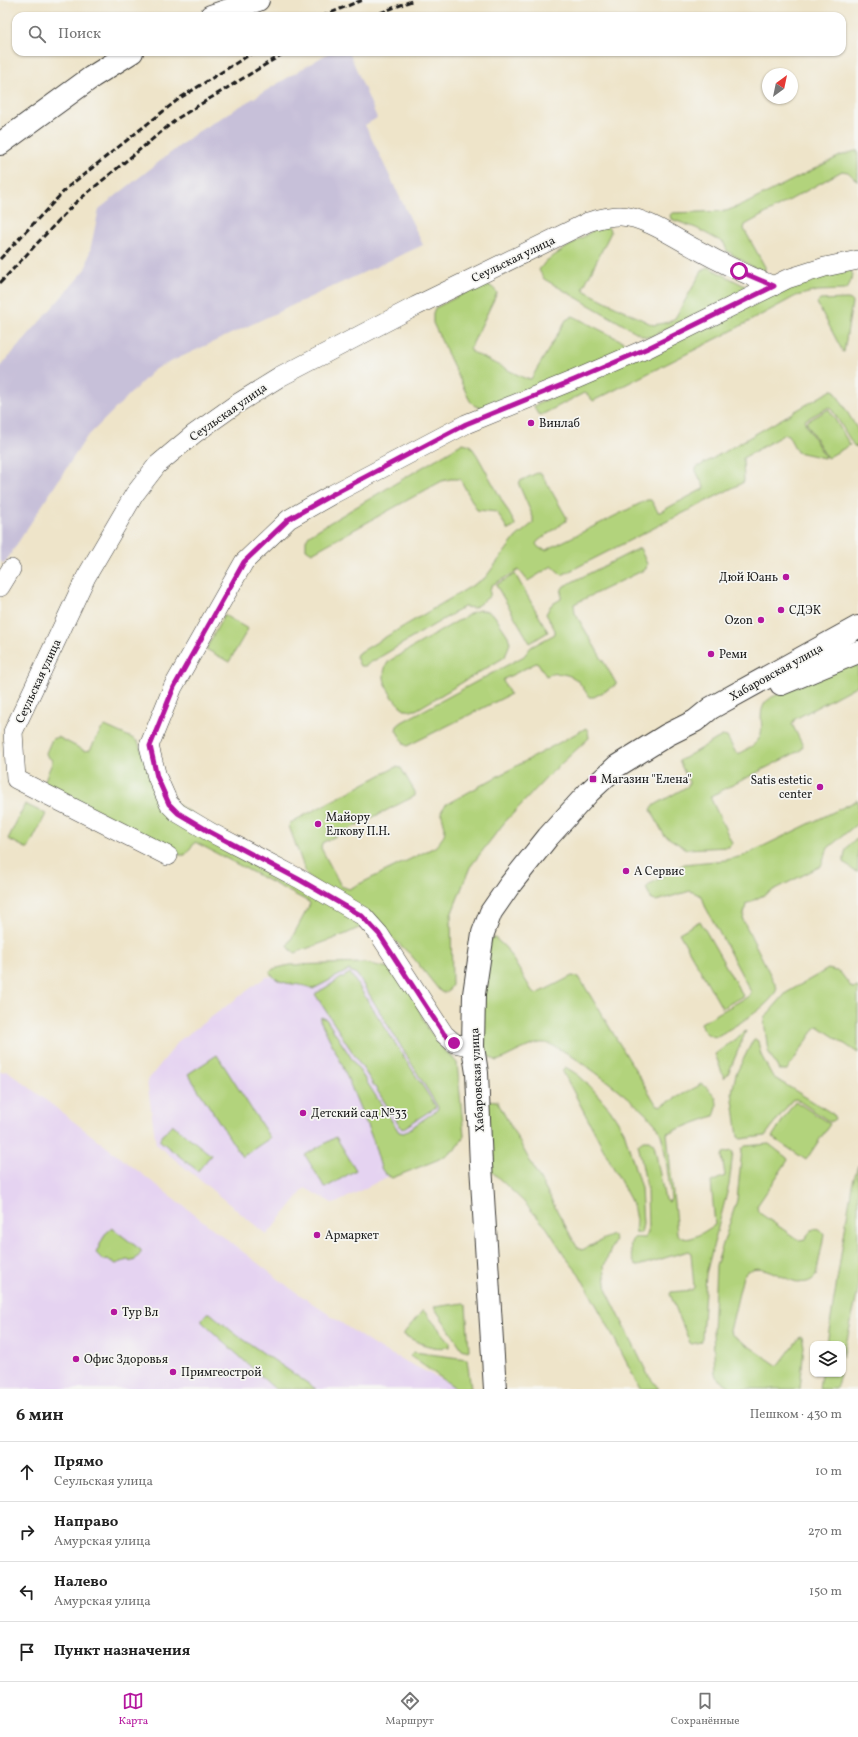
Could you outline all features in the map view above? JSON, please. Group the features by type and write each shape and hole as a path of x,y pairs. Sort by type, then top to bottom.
{"main road":[{"path":"223,12 258,0"},
{"path":"0,144 92,77 126,56"},
{"name":"Хабаровская улица","path":"695,721 711,708 858,627"},
{"name":"Хабаровская улица","path":"495,1389 481,1165 477,1073 473,1047 474,994 483,933 491,912 509,886 548,837 589,792 617,766 667,735 695,721 707,718 792,678 858,652"}],"street":[{"name":"Сеульская улица","path":"168,856 16,779 13,740 14,732 86,577 134,495 157,465 194,434 229,409 280,377 416,306 588,222 610,216 622,216 644,222 663,230 696,249 774,286"},
{"path":"473,1047 454,1043 444,1034 379,934 362,916 300,880 210,832 178,813 169,804 157,777 150,746 174,687 244,562 289,519 333,494 466,424 648,348 787,279 825,267 858,260"},
{"path":"0,587 11,569"}],"shaded area":[{"path":"323,56 351,56 377,118 365,125 423,245 155,369 86,438 4,564 0,561 0,367 86,269 99,209 196,133"},
{"name":"Детский сад №33","path":"375,968 456,1142 334,1204 305,1188 267,1235 156,1144 147,1081 180,1040 266,977"},
{"path":"8,1071 290,1288 375,1346 460,1389 0,1389 0,1072"}],"green space":[{"path":"858,151 858,182 848,172 842,171 745,225 744,229 765,267 765,270 761,272 727,251 724,243 696,228 671,219 670,215 672,213 726,211 747,203 840,156"},
{"path":"607,226 611,232 583,288 585,291 653,325 669,322 675,318 702,271 708,267 747,287 747,290 650,337 643,336 544,279 539,270 546,261 592,231"},
{"path":"847,269 851,271 853,275 848,288 844,290 817,291 796,296 724,335 593,401 587,394 584,393 541,415 537,413 534,406 788,283"},
{"path":"481,285 490,286 497,293 470,349 472,352 524,378 531,379 566,320 573,316 624,342 626,346 625,349 483,408 475,406 470,401 433,323 433,313 435,308"},
{"path":"820,300 851,300 852,303 843,352 817,303"},
{"path":"834,390 858,430 858,447 854,446 829,407 805,420 805,423 825,457 824,458 797,452 788,435 785,434 743,458 744,482 562,575 552,566 528,581 519,570 492,585 490,589 490,596 474,608 464,607 365,666 360,666 356,657 357,654 485,578 516,537 533,523 533,517 519,485 520,481 537,473 541,473 567,518 566,521 536,544 539,548 546,550 647,500 651,500 658,512 660,512 703,489 704,487 696,468"},
{"path":"829,409 850,445 827,458 806,422"},
{"path":"463,443 470,445 477,455 515,524 514,527 508,530 497,512 477,510 460,479 451,479 442,481 312,553 306,549 306,540 309,535"},
{"path":"640,548 647,564 646,569 574,604 575,613 616,685 594,697 589,697 575,679 567,675 558,674 550,674 546,676 538,663 536,663 504,679 503,681 510,694 509,695 407,746 405,745 396,730 397,726 402,722 524,656 531,647 555,634 555,630 546,614 551,605 561,599 562,589 564,586"},
{"path":"515,574 548,632 530,643 496,585"},
{"path":"479,610 487,611 494,615 508,636 510,643 505,657 416,710 408,710 399,705 388,690 384,679 384,671 389,661 473,612"},
{"path":"224,615 248,629 229,662 206,649"},
{"path":"858,661 858,685 795,719 792,724 803,746 801,750 711,796 711,799 732,843 729,847 686,849 664,835 651,810 653,806 688,786 689,782 679,761 722,736 727,737 736,753 743,752 755,744 759,738 762,727 762,709 765,703 772,697"},
{"path":"105,726 138,742 158,792 365,925 346,934 295,953 288,945 310,904 309,902 195,842 185,855 176,855 57,793 44,782 52,763 52,760 46,753 52,739 58,737 85,751 90,750 101,730"},
{"path":"586,728 589,738 550,774 504,823 470,867 451,915 452,985 448,991 443,993 439,990 411,955 372,919 307,876 289,826 290,823 396,767 401,768 415,792 415,796 322,843 321,848 341,886 349,889 435,847 444,835 445,831 441,812 445,805"},
{"path":"858,800 858,823 828,848 821,866 746,904 743,920 777,988 774,995 768,1002 751,1016 716,1037 710,1036 704,1031 701,1023 749,996 751,992 705,906 702,896 690,891 656,901 652,900 646,888 650,884 684,864 726,860 743,856"},
{"path":"25,804 46,814 28,849 8,839"},
{"path":"858,838 858,872 854,871 844,862 847,847"},
{"path":"700,921 743,996 722,1008 679,933"},
{"path":"495,938 506,948 532,991 537,994 572,976 579,977 656,1104 661,1106 702,1084 716,1098 717,1106 714,1116 667,1133 677,1233 681,1237 690,1238 701,1234 715,1225 711,1182 725,1176 722,1156 723,1153 733,1152 729,1185 706,1274 702,1338 700,1342 690,1343 670,1294 671,1292 692,1290 694,1287 691,1253 688,1251 636,1266 631,1252 632,1240 634,1238 644,1238 648,1233 647,1188 638,1144 643,1140 649,1140 654,1144 665,1200 669,1202 671,1199 665,1151 658,1128 639,1107 623,1094 586,1066 555,1046 545,1043 534,1044 497,1061 486,1055 480,1031 490,939"},
{"path":"365,963 393,969 410,990 428,1029 457,1063 464,1136 457,1148 450,1153 437,1160 392,1178 385,1174 381,1168 373,1140 341,1062 320,1020 321,1017 326,1019 399,1132 404,1133 437,1110 438,1107 358,976 349,970 313,989 278,980 270,972 273,969 290,965"},
{"path":"828,969 840,972 852,988 858,987 858,1053 818,1026 787,1070 779,1070 768,1051 764,1021 765,1017 786,993"},
{"path":"350,973 436,1107 402,1129 315,994"},
{"path":"746,1031 729,1072 724,1078 715,1054"},
{"path":"755,1039 758,1041 761,1055 773,1077 833,1114 835,1119 830,1122 796,1099 792,1100 765,1136 741,1139 738,1137 732,1092 736,1074 753,1040"},
{"path":"217,1055 270,1138 242,1157 188,1074"},
{"path":"565,1067 577,1074 590,1086 610,1109 624,1131 641,1188 643,1224 641,1233 635,1232 636,1220 633,1205 562,1070"},
{"path":"486,1100 497,1101 577,1247 582,1250 612,1235 615,1240 604,1266 607,1291 648,1375 659,1389 640,1389 608,1326 579,1274 567,1259 547,1228 523,1201 489,1169"},
{"path":"795,1101 830,1124 806,1160 772,1137"},
{"path":"172,1124 211,1155 198,1171 159,1140"},
{"path":"336,1137 356,1170 325,1188 305,1155"},
{"path":"769,1144 788,1160 757,1206 758,1212 800,1241 804,1240 813,1229 816,1228 824,1235 816,1276 809,1281 801,1283 793,1281 758,1268 750,1270 743,1276 730,1331 731,1334 778,1366 800,1337 802,1337 804,1346 800,1389 734,1389 717,1378 715,1374 713,1332 716,1266 737,1200 742,1149 745,1146"},
{"path":"858,1165 858,1291 846,1345 846,1341 827,1341 852,1185"},
{"path":"112,1228 141,1250 141,1253 134,1261 127,1260 116,1264 107,1259 103,1260 96,1253 105,1234"},
{"path":"464,1303 466,1305 468,1351 462,1349 434,1307"},
{"path":"423,1310 450,1342 449,1347 431,1347 404,1335 404,1333"},
{"path":"207,1313 210,1313 234,1333 316,1389 275,1389 202,1322 202,1319"},
{"path":"414,1352 467,1359 471,1389 457,1389 410,1356"},
{"path":"821,1377 839,1377 836,1389 819,1389"}],"railway":[{"path":"333,12 362,0"},
{"path":"382,12 414,0"},
{"path":"0,259 68,187 180,98 248,56"},
{"path":"0,283 74,204 178,118 279,56"}],"place":[{"name":"Винлаб","path":"531,423"},
{"name":"Дюй Юань","path":"786,577"},
{"name":"СДЭК","path":"781,610"},
{"name":"Ozon","path":"761,620"},
{"name":"Реми","path":"711,654"},
{"name":"Магазин \"Елена\"","path":"593,779"},
{"name":"Satis estetic center","path":"820,787"},
{"name":"Майору Елкову П.Н.","path":"318,824"},
{"name":"А Сервис","path":"626,871"},
{"name":"Детский сад №33","path":"303,1113"},
{"name":"Армаркет","path":"317,1235"},
{"name":"Тур Вл","path":"114,1312"},
{"name":"Офис Здоровья","path":"76,1359"},
{"name":"Примгеострой","path":"173,1372"}],"route":[{"path":"454,1043 444,1034 379,934 362,916 178,813 169,804 158,780 150,746 174,687 244,562 289,519 333,494 466,424 648,348 774,286 739,271"}]}
